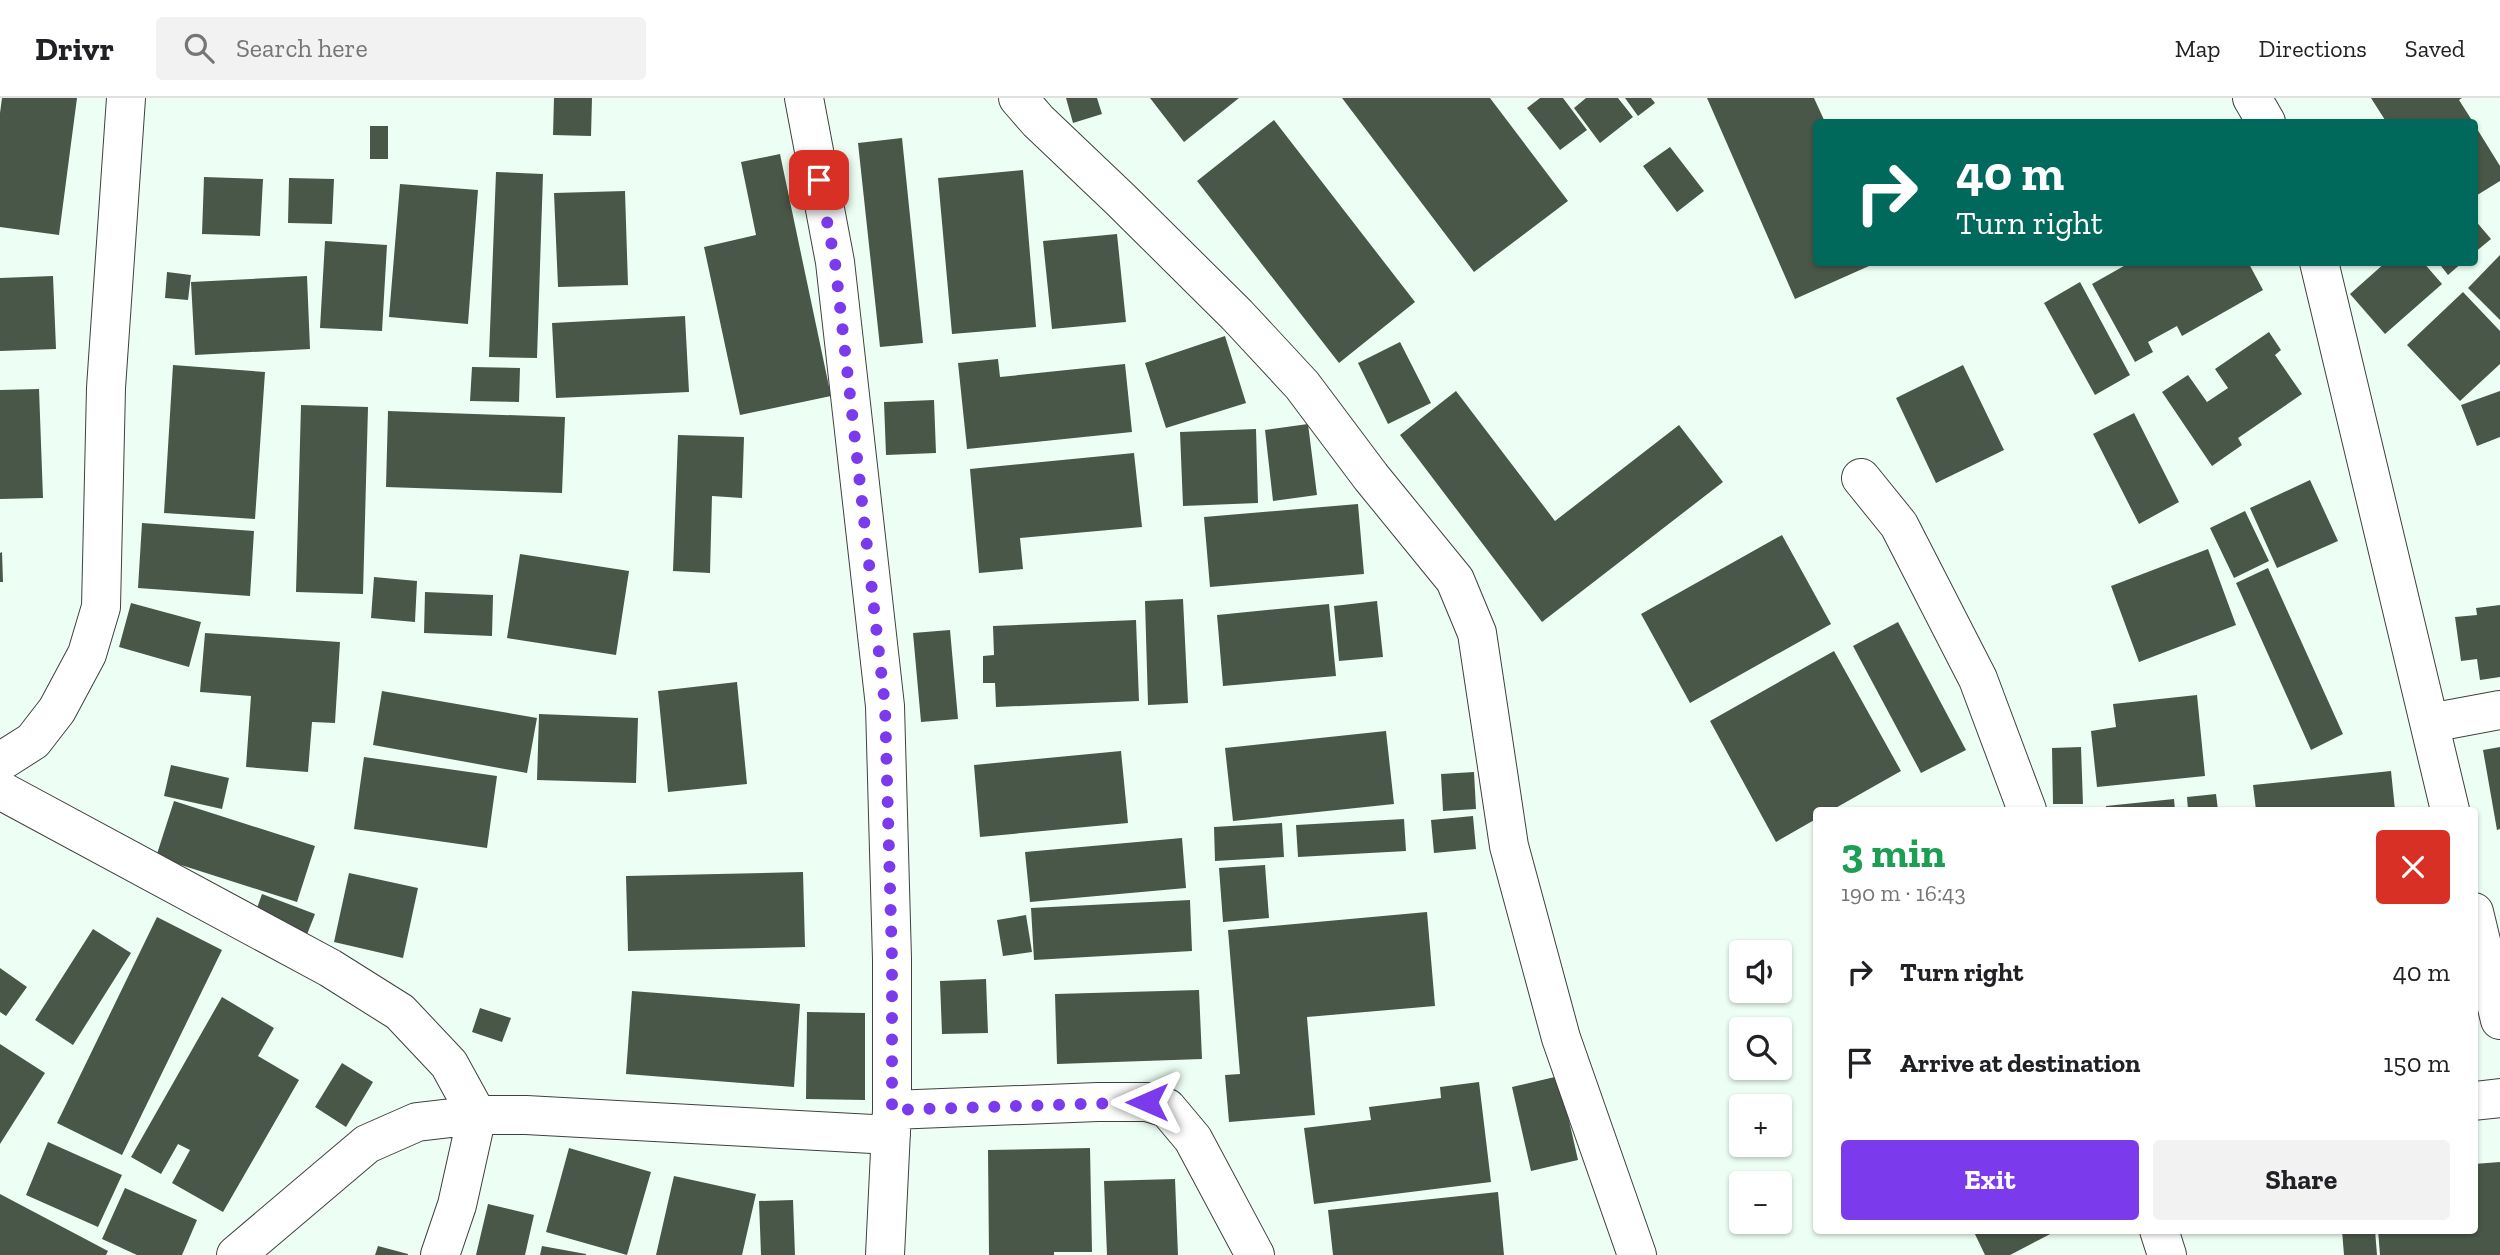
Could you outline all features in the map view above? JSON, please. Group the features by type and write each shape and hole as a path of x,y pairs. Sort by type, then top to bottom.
{"street":[{"path":"0,762 33,741 57,710 87,654 101,607 106,388 125,98"},
{"path":"804,98 835,262 885,706 892,959 892,1122 885,1255"},
{"path":"1018,98 1038,121 1237,315 1301,385 1455,580 1477,633 1508,846 1561,1038 1637,1255"},
{"path":"2252,98 2264,119"},
{"path":"2320,266 2449,807"},
{"path":"1861,478 1899,525 1978,679 2026,807"},
{"path":"2430,723 2500,710"},
{"path":"0,790 330,968 400,1012 449,1064 477,1115 457,1205 440,1255"},
{"path":"2478,929 2500,1020"},
{"path":"2478,1101 2500,1098"},
{"path":"236,1255 367,1144 417,1122 477,1115 526,1115 892,1122 1098,1102 1147,1102 1167,1108 1193,1139 1255,1255"},
{"path":"2160,1234 2167,1255"}],"building":[{"path":"2,98 77,98 59,235 0,227"},
{"path":"554,98 592,98 591,136 553,135"},
{"path":"1066,98 1097,98 1102,114 1073,123"},
{"path":"1150,98 1239,98 1184,142"},
{"path":"1342,98 1490,98 1568,201 1474,272"},
{"path":"1540,98 1563,98 1587,130 1560,150 1527,108"},
{"path":"1586,98 1618,98 1633,117 1600,143 1574,108"},
{"path":"1625,98 1651,98 1655,103 1638,116"},
{"path":"1707,98 1814,98 1824,119 1813,119 1813,266 1869,266 1795,299"},
{"path":"2371,98 2462,98 2459,100 2471,119 2384,119"},
{"path":"1274,120 1415,302 1339,363 1197,181"},
{"path":"370,126 388,126 388,159 370,159"},
{"path":"2478,130 2500,166 2500,181 2478,195"},
{"path":"902,138 923,343 880,347 858,143"},
{"path":"1670,147 1704,191 1677,212 1643,166"},
{"path":"780,154 831,396 740,415 704,247 756,235 741,162"},
{"path":"1023,170 1036,327 952,334 938,178"},
{"path":"496,172 543,174 537,358 489,357"},
{"path":"204,177 263,179 260,236 202,234"},
{"path":"289,178 334,179 332,224 288,223"},
{"path":"400,184 478,190 468,324 389,317"},
{"path":"625,191 628,285 558,287 554,193"},
{"path":"2478,224 2491,239 2478,250"},
{"path":"1117,234 1126,322 1052,329 1043,241"},
{"path":"325,241 387,245 382,331 320,328"},
{"path":"2500,255 2500,320 2468,288"},
{"path":"2124,266 2250,266 2263,290 2182,336 2177,326 2148,342 2153,352 2135,362 2092,284"},
{"path":"2382,266 2426,266 2442,284 2385,334 2350,294"},
{"path":"2441,266 2458,266 2448,275"},
{"path":"167,272 191,275 188,300 165,298"},
{"path":"53,276 56,349 0,351 0,278"},
{"path":"307,276 310,349 195,355 191,282"},
{"path":"2080,282 2130,375 2095,395 2044,303"},
{"path":"2463,292 2500,331 2500,364 2460,401 2407,345"},
{"path":"685,316 689,392 556,398 552,323"},
{"path":"2269,332 2281,350 2275,355 2302,394 2238,438 2242,445 2212,466 2162,392 2188,375 2207,402 2228,388 2215,369"},
{"path":"1225,336 1246,403 1166,428 1145,363"},
{"path":"1400,342 1431,403 1388,424 1358,363"},
{"path":"998,359 1000,377 1125,364 1132,432 967,449 958,363"},
{"path":"173,365 265,372 255,519 164,513"},
{"path":"1963,365 2004,450 1936,483 1896,398"},
{"path":"472,367 520,368 519,402 470,401"},
{"path":"39,389 43,498 0,499 0,390"},
{"path":"1456,391 1555,521 1679,425 1723,482 1542,622 1400,435"},
{"path":"2500,391 2500,437 2477,446 2461,405"},
{"path":"934,400 936,453 886,455 884,402"},
{"path":"301,405 368,407 363,594 296,592"},
{"path":"388,411 565,417 562,493 386,487"},
{"path":"2134,413 2179,502 2139,524 2093,434"},
{"path":"1308,424 1317,495 1273,501 1265,430"},
{"path":"1256,429 1258,503 1183,506 1180,432"},
{"path":"678,435 744,437 742,498 712,496 710,573 673,571"},
{"path":"1134,453 1142,527 1020,538 1023,569 979,573 970,469"},
{"path":"2310,480 2338,541 2277,568 2250,508"},
{"path":"1358,504 1364,574 1210,587 1204,517"},
{"path":"2245,511 2269,561 2234,578 2210,528"},
{"path":"142,523 254,531 250,596 138,588"},
{"path":"1782,535 1831,624 1690,703 1641,614"},
{"path":"2208,549 2236,625 2139,662 2111,586"},
{"path":"2,552 3,582 0,582 0,553"},
{"path":"520,554 629,571 616,655 507,638"},
{"path":"2268,568 2343,734 2311,750 2236,583"},
{"path":"374,577 417,581 415,622 371,618"},
{"path":"425,592 493,595 492,636 424,633"},
{"path":"1183,599 1188,703 1148,705 1145,601"},
{"path":"1377,601 1383,657 1339,661 1334,606"},
{"path":"131,603 201,622 189,667 119,647"},
{"path":"1329,604 1336,676 1223,686 1217,615"},
{"path":"2500,605 2500,677 2480,680 2477,659 2461,661 2455,617 2477,615 2476,608"},
{"path":"1136,620 1139,701 996,707 995,683 983,683 983,656 994,655 993,626"},
{"path":"1898,622 1966,750 1921,773 1853,646"},
{"path":"950,630 958,719 921,722 913,633"},
{"path":"205,633 340,642 335,723 312,722 308,772 246,767 251,696 200,692"},
{"path":"1834,651 1901,771 1837,807 1813,807 1813,821 1776,842 1710,721"},
{"path":"737,682 747,784 668,792 658,691"},
{"path":"382,691 537,718 527,773 373,745"},
{"path":"2197,695 2205,776 2097,787 2091,731 2116,727 2113,704"},
{"path":"539,714 638,718 636,783 537,780"},
{"path":"1386,731 1394,804 1233,821 1225,748"},
{"path":"2081,747 2083,804 2053,804 2052,748"},
{"path":"2500,747 2500,829 2497,830 2483,750"},
{"path":"1121,751 1128,823 980,837 974,765"},
{"path":"364,757 497,776 487,848 354,829"},
{"path":"171,765 229,778 222,809 164,796"},
{"path":"2391,771 2395,807 2256,807 2253,785"},
{"path":"1474,772 1476,809 1443,811 1441,774"},
{"path":"2216,794 2218,807 2188,807 2187,797"},
{"path":"2174,799 2175,807 2106,807"},
{"path":"174,801 315,846 297,902 156,857"},
{"path":"1473,816 1476,849 1434,853 1431,820"},
{"path":"1404,819 1406,851 1298,857 1296,825"},
{"path":"1282,823 1284,857 1215,861 1214,827"},
{"path":"1182,838 1186,888 1030,902 1025,852"},
{"path":"1265,865 1269,918 1223,922 1219,868"},
{"path":"803,872 805,947 628,951 626,876"},
{"path":"349,873 418,888 403,958 334,942"},
{"path":"262,894 315,914 304,942 252,922"},
{"path":"1190,900 1192,951 1034,960 1031,908"},
{"path":"1427,912 1435,1006 1307,1017 1315,1115 1229,1122 1225,1075 1240,1074 1228,930"},
{"path":"1026,915 1032,952 1003,956 997,920"},
{"path":"157,917 222,950 122,1155 57,1123"},
{"path":"93,929 131,953 73,1045 35,1020"},
{"path":"0,968 27,987 6,1016 0,1012"},
{"path":"986,979 988,1033 942,1034 940,981"},
{"path":"1199,990 1202,1059 1057,1064 1055,994"},
{"path":"632,991 800,1004 794,1087 626,1074"},
{"path":"222,997 274,1028 258,1056 299,1080 223,1212 172,1183 190,1150 178,1144 161,1174 131,1157"},
{"path":"480,1008 511,1018 502,1042 472,1032"},
{"path":"807,1012 865,1013 865,1100 806,1099"},
{"path":"0,1044 45,1073 0,1144"},
{"path":"342,1063 373,1082 346,1127 315,1107"},
{"path":"1559,1076 1578,1160 1531,1171 1512,1087"},
{"path":"1479,1082 1491,1182 1314,1204 1304,1128 1371,1120 1369,1107 1441,1098 1440,1087"},
{"path":"48,1142 122,1175 98,1227 26,1195"},
{"path":"569,1148 651,1172 627,1255 546,1232"},
{"path":"1090,1148 1092,1252 989,1255 988,1150"},
{"path":"2500,1162 2500,1255 2380,1255 2378,1234 2478,1234 2478,1164"},
{"path":"674,1176 756,1194 742,1255 656,1255"},
{"path":"1175,1179 1178,1255 1107,1255 1104,1181"},
{"path":"125,1188 197,1220 182,1255 137,1255 102,1239"},
{"path":"1498,1192 1504,1255 1333,1255 1328,1210"},
{"path":"0,1194 108,1251 106,1255 0,1255"},
{"path":"793,1200 795,1255 761,1255 759,1201"},
{"path":"488,1204 534,1215 525,1255 476,1255"},
{"path":"1975,1234 2050,1234 2010,1255 1985,1255"},
{"path":"2342,1234 2375,1234 2377,1255 2344,1255"},
{"path":"378,1246 408,1254 408,1255 375,1255"},
{"path":"542,1246 586,1254 586,1255 540,1255"}],"route":[{"path":"819,180 835,262 885,706 892,959 892,1110 1147,1102"}]}
